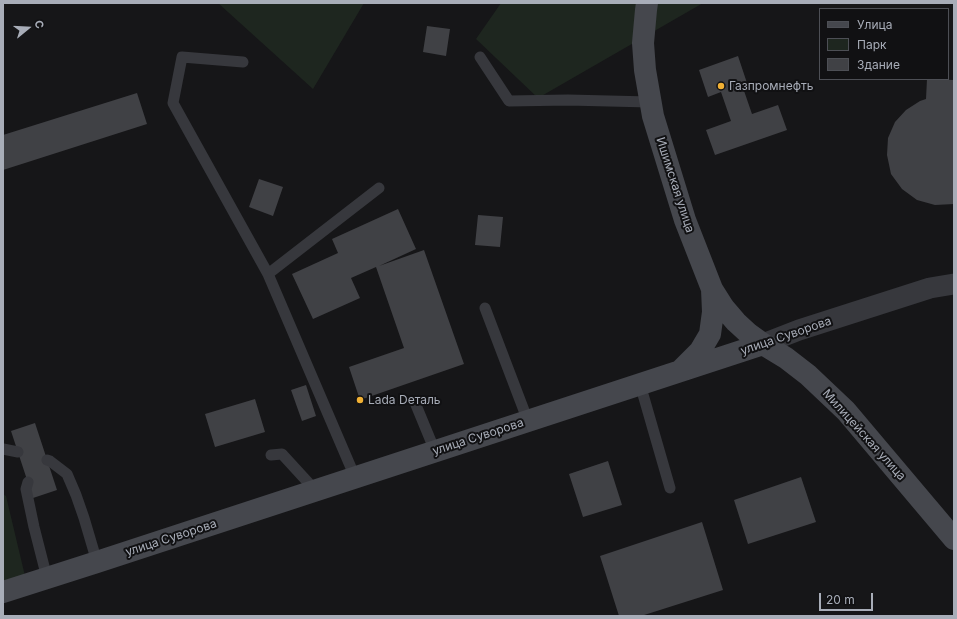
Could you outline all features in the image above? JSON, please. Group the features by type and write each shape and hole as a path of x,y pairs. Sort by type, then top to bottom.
{"main road":[{"name":"Ишимская улица","path":"647,3 643,43 650,102 685,220 712,289 724,308 736,322 763,344"},
{"path":"679,371 700,351 710,334 713,312 712,289"},
{"name":"улица Суворова","path":"3,592 763,344"},
{"name":"Милицейская улица","path":"763,344 786,358 808,375 846,411 954,539"}],"street":[{"name":"улица Суворова","path":"763,344 799,330 930,288 954,284"}],"lane":[{"path":"244,62 182,57 173,103 268,274 355,477"},
{"path":"480,57 509,101 568,100 650,102"},
{"path":"268,274 379,188"},
{"path":"485,308 528,421"},
{"path":"640,384 670,488"},
{"path":"416,405 435,451"},
{"path":"3,449 18,452"},
{"path":"271,455 282,454 315,490"},
{"path":"47,460 67,474 84,518 97,562"},
{"path":"28,482 26,489 47,578"}],"green space":[{"path":"218,3 364,3 313,89"},
{"path":"501,3 703,3 538,98 476,39"},
{"path":"3,494 6,496 25,576 3,582"}],"building":[{"path":"427,26 450,29 446,56 423,52"},
{"path":"738,56 747,83 742,85 752,114 778,105 787,130 715,155 706,130 731,121 721,92 708,97 699,70"},
{"path":"927,80 954,80 954,204 935,205 917,200 902,189 891,174 887,155 888,138 895,122 906,110 926,99"},
{"path":"137,93 147,124 3,170 3,135"},
{"path":"259,179 283,187 273,216 249,207"},
{"path":"398,209 416,249 379,266 424,250 464,364 360,400 349,367 404,348 376,267 351,278 360,298 313,319 292,274 338,253 332,239"},
{"path":"478,215 503,217 500,247 475,245"},
{"path":"306,385 316,416 302,421 291,390"},
{"path":"255,399 265,432 215,447 205,414"},
{"path":"35,423 57,490 33,498 11,431"},
{"path":"608,461 622,505 583,517 569,474"},
{"path":"801,477 816,522 748,544 734,500"},
{"path":"702,522 723,590 641,616 619,616 600,556"}],"place":[{"name":"Газпромнефть","path":"721,86"},
{"name":"Lada Dеталь","path":"360,400"}]}
